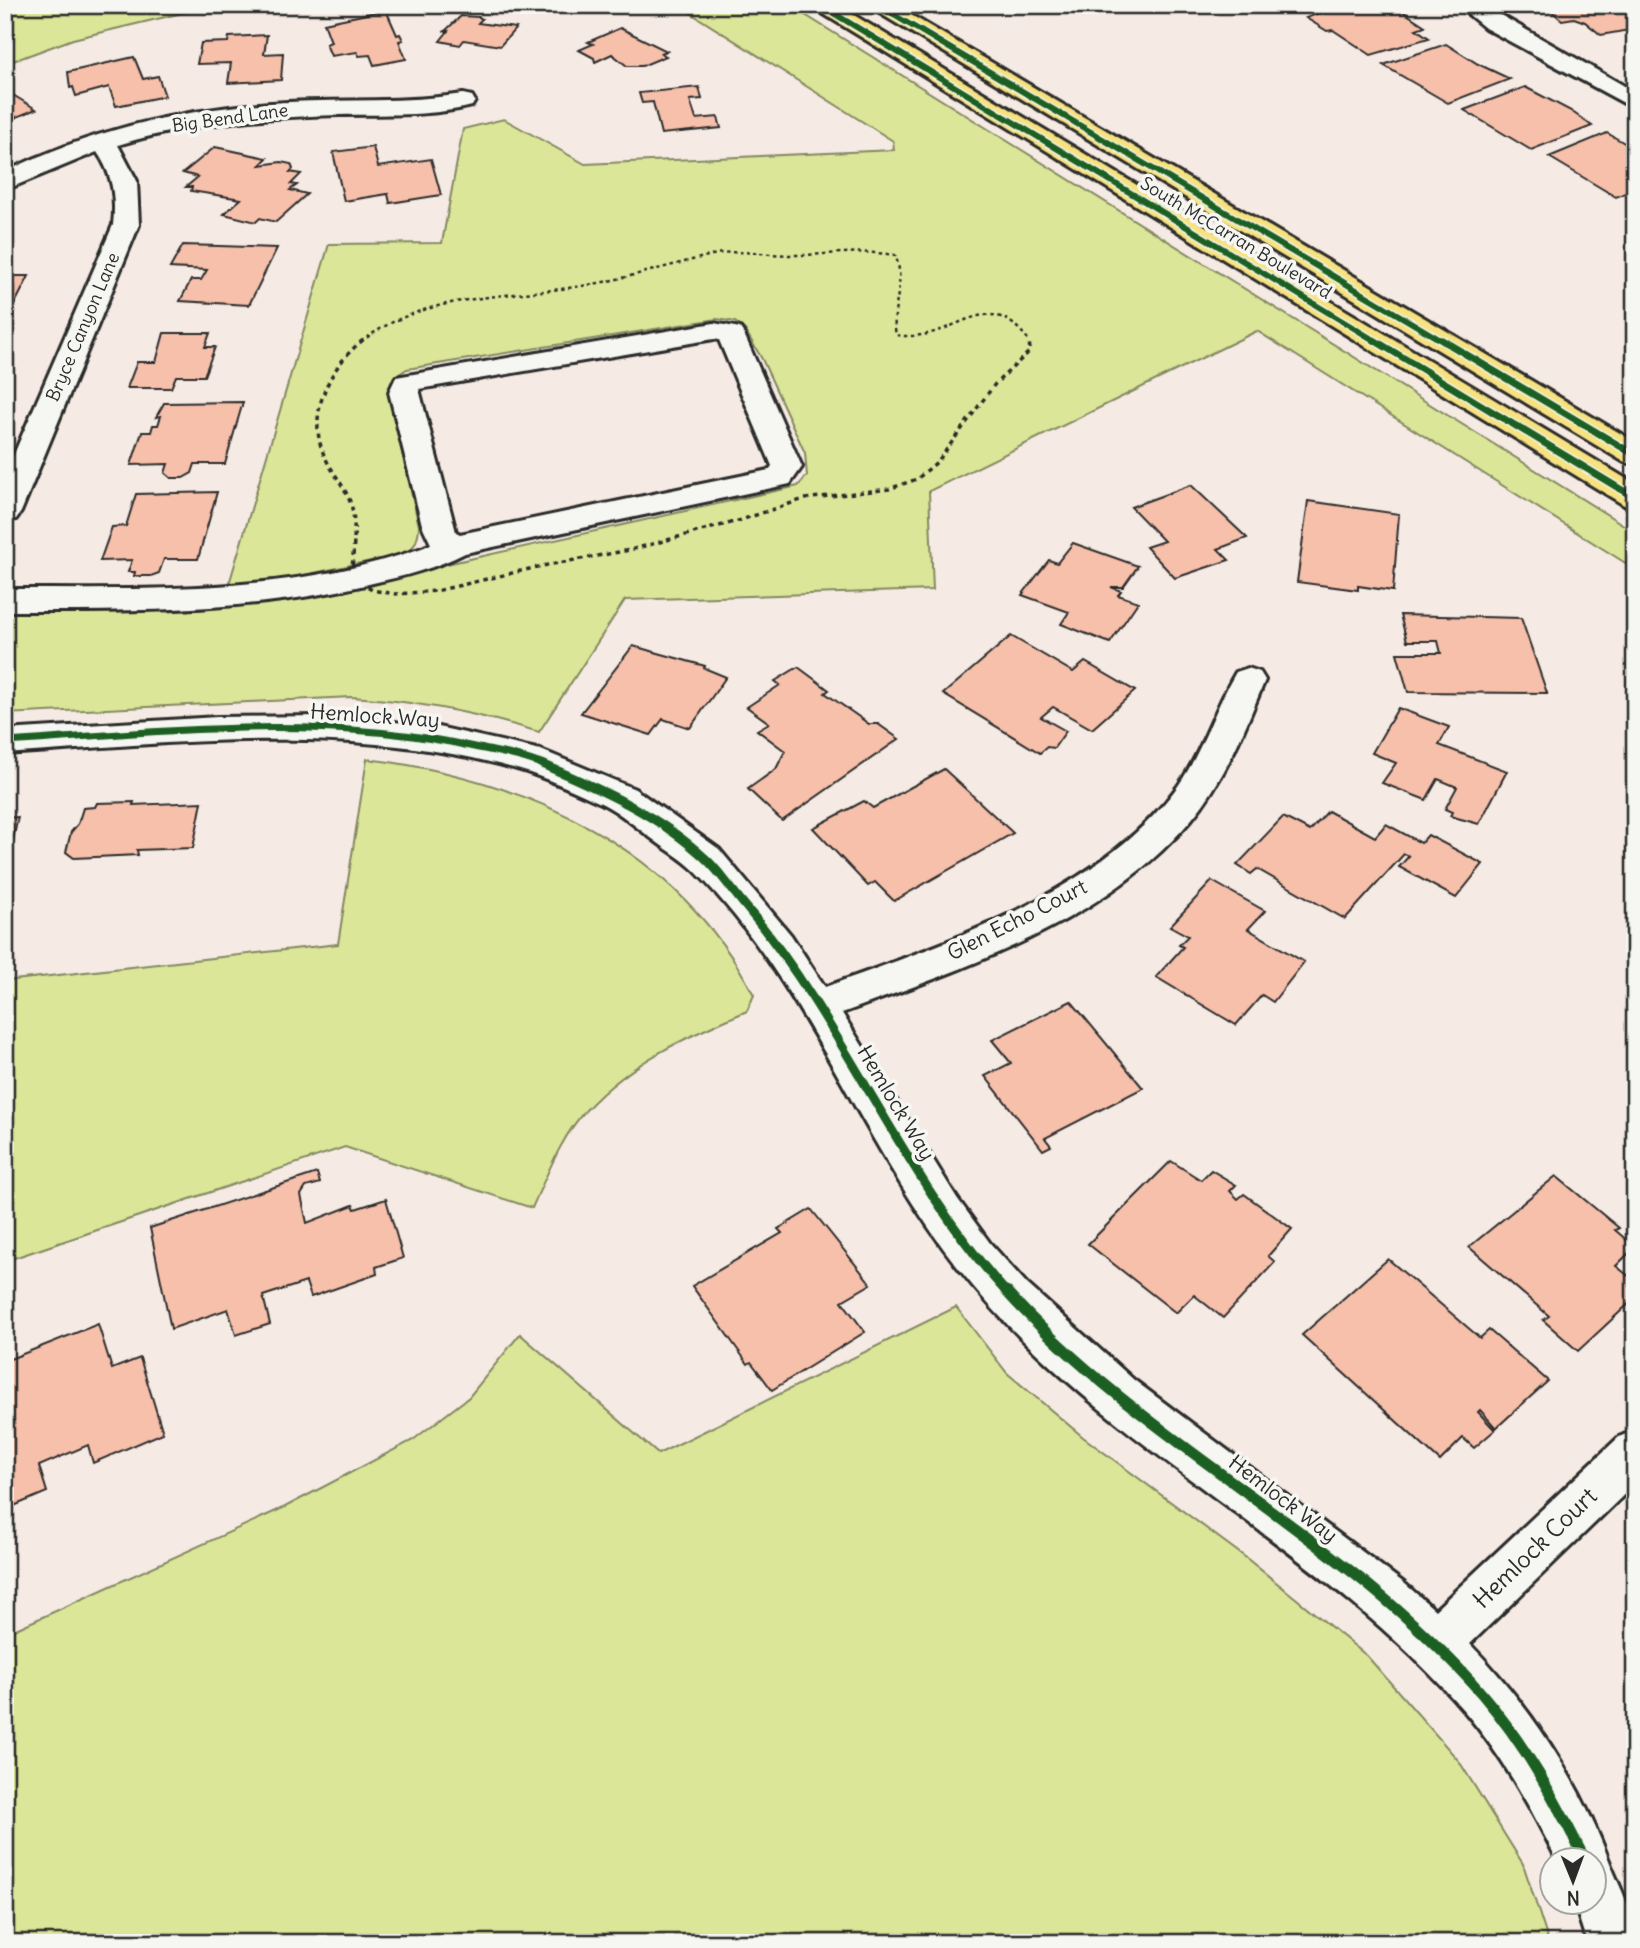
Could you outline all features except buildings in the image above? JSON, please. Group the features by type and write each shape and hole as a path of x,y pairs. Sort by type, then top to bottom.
{"main road":[{"name":"South McCarran Boulevard","path":"820,5 1635,498"},
{"name":"South McCarran Boulevard","path":"877,5 1635,455"}],"street":[{"path":"1468,5 1635,102"},
{"path":"1605,86 1635,75"},
{"name":"Big Bend Lane","path":"5,181 45,163 103,143 231,115 326,108 422,107 463,101"},
{"name":"Bryce Canyon Lane","path":"5,512 126,225 129,203 127,184 117,161 103,143"},
{"path":"5,600 209,599 266,594 352,578 433,557 456,545 779,477 787,467 730,334 714,331 406,383 404,392 438,525 443,538 456,545"},
{"name":"Glen Echo Court","path":"816,1006 1043,912 1108,873 1147,844 1177,813 1200,782 1224,739 1248,680"},
{"name":"Hemlock Way","path":"5,742 335,727 406,732 467,743 537,762 593,783 651,816 698,850 742,895 777,942 940,1209 984,1268 1075,1362 1387,1600 1435,1644 1510,1728 1554,1797 1578,1846"},
{"name":"Hemlock Court","path":"1435,1644 1635,1452"},
{"path":"1605,1916 1614,1943"}],"path":[{"path":"862,250 895,255 902,267 904,278 892,324 896,335 909,340 925,340 943,334 968,318 995,313 1012,320 1031,343 1030,351 995,384 937,461 917,479 889,489 804,499 738,522 629,550 542,566 436,591 396,594 372,590 352,578 352,510 318,442 318,414 325,389 342,357 359,340 400,317 461,300 575,288 721,253 740,251 801,255 862,250"}],"green space":[{"path":"5,5 216,5 73,39 5,64"},
{"path":"678,5 789,5 1635,532 1635,569 1257,331 929,491 933,590 625,600 539,732 446,709 351,697 5,714 5,602 227,591 329,244 442,243 463,129 504,119 585,164 894,150 893,141","holes":["717,319 735,322 745,330 762,359 805,453 807,476 798,486 402,574 342,591 226,606 227,591 395,556 413,546 419,526 388,392 393,378 407,369"]},
{"path":"367,759 484,783 539,803 591,829 640,860 683,898 722,943 754,995 747,1011 662,1051 604,1092 570,1131 532,1208 345,1147 5,1261 5,981 338,944"},
{"path":"956,1307 1007,1373 1083,1437 1245,1557 1367,1656 1459,1761 1523,1864 1549,1943 5,1943 5,1634 285,1507 413,1440 469,1397 520,1334 658,1454"}],"cycle path":[{"path":"820,5 1635,498"},
{"path":"877,5 1635,455"},
{"path":"5,742 217,729 324,729 429,737 529,759 622,798 706,859 778,945 942,1211 975,1257 1012,1298 1063,1348 1118,1395 1387,1600 1436,1646 1482,1694 1521,1745 1578,1846"}]}
